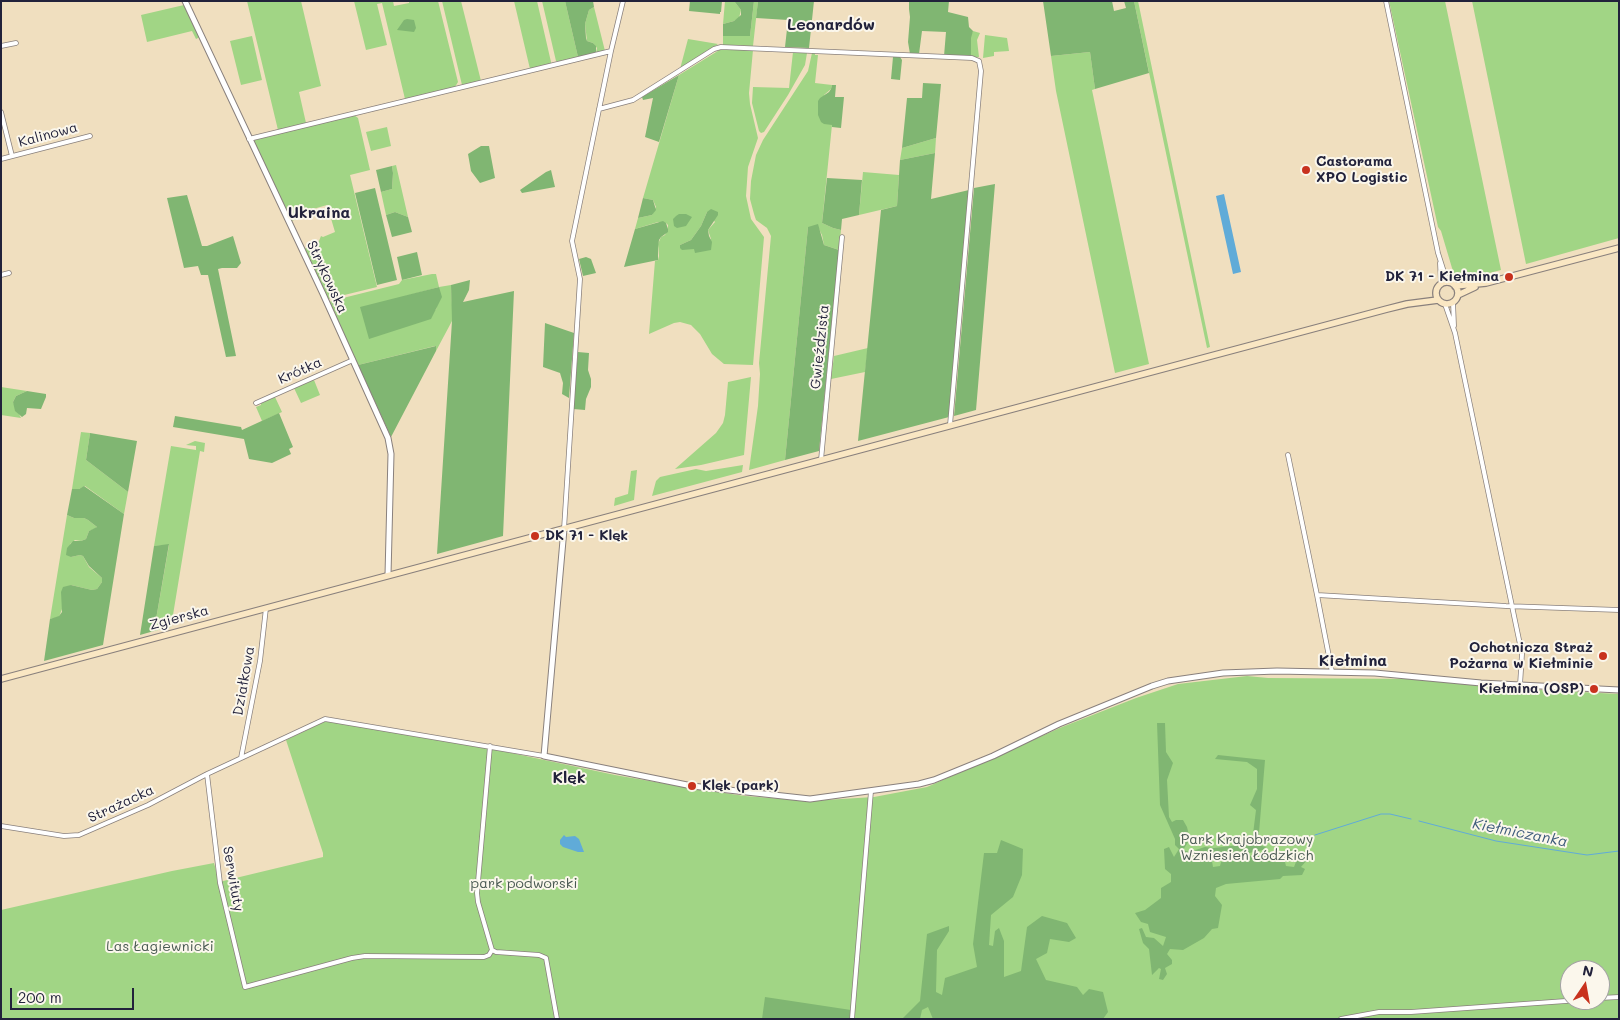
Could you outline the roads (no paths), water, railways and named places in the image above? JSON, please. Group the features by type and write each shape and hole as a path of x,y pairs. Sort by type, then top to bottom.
{"main road":[{"path":"1407,304 1438,300 1445,304 1453,302 1458,294 1486,283 1619,248"},
{"path":"1407,304 1429,296 1436,291 1440,284 1486,283"},
{"path":"1452,285 1458,294"},
{"path":"1436,291 1438,300"},
{"name":"Zgierska","path":"1,679 1407,304"}],"street":[{"name":"Strykowska","path":"185,1 386,433 390,449 388,575"},
{"path":"623,1 572,241 580,279 564,529 544,756 676,783 810,799 919,784 934,780 1015,746 1048,728 1082,714 1168,681 1204,675 1232,672 1332,672 1619,690"},
{"path":"1386,1 1438,254 1445,275 1452,285"},
{"path":"1,46 16,42"},
{"path":"599,109 633,100 714,49 721,47 972,58 979,61 981,70 950,425"},
{"path":"249,139 611,51"},
{"name":"Kalinowa","path":"1,112 12,156"},
{"name":"Kalinowa","path":"1,159 90,136"},
{"name":"Gwieździsta","path":"821,460 842,237"},
{"path":"1438,254 1440,284"},
{"path":"1,275 9,273"},
{"path":"1453,302 1455,333"},
{"path":"1445,304 1455,333 1522,654 1520,685"},
{"name":"Krótka","path":"256,404 353,360"},
{"path":"1288,455 1332,672"},
{"path":"1316,595 1619,610"},
{"name":"Działkowa","path":"241,758 260,661 266,608"},
{"name":"Strażacka","path":"1,826 64,836 79,835 148,805 241,758 326,719 544,756"},
{"path":"490,746 476,894 492,950 496,952 539,955 546,958 557,1019"},
{"name":"Serwituty","path":"208,774 220,883 245,986 365,956 484,957 489,955 492,950"},
{"path":"852,1019 871,791"},
{"path":"1341,1019 1380,1012 1411,1012 1560,1001"}],"water":[{"path":"1224,194 1241,272 1233,274 1216,196"},
{"path":"564,835 566,837 575,836 579,839 584,852 563,847 560,844 560,840"}],"waterway":[{"name":"Kiełmiczanka","path":"1315,835 1381,814 1411,819"},
{"name":"Kiełmiczanka","path":"1419,821 1496,841 1587,855 1619,851"}],"place":[{"name":"Castorama XPO Logistic","path":"1306,170"},
{"name":"DK 71 - Kiełmina","path":"1509,277"},
{"name":"DK 71 - Klęk","path":"535,536"},
{"name":"Ochotnicza Straż Pożarna w Kiełminie","path":"1603,656"},
{"name":"Kiełmina (OSP)","path":"1594,689"},
{"name":"Klęk (park)","path":"692,786"}],"district":[{"name":"Leonardów","path":"831,25"},
{"name":"Ukraina","path":"319,213"},
{"name":"Kiełmina","path":"1353,661"},
{"name":"Klęk","path":"569,778"}],"park label":[{"name":"Park Krajobrazowy Wzniesień Łódzkich","path":"1247,848"},
{"name":"park podworski","path":"524,884"},
{"name":"Las Łagiewnicki","path":"160,947"}]}
